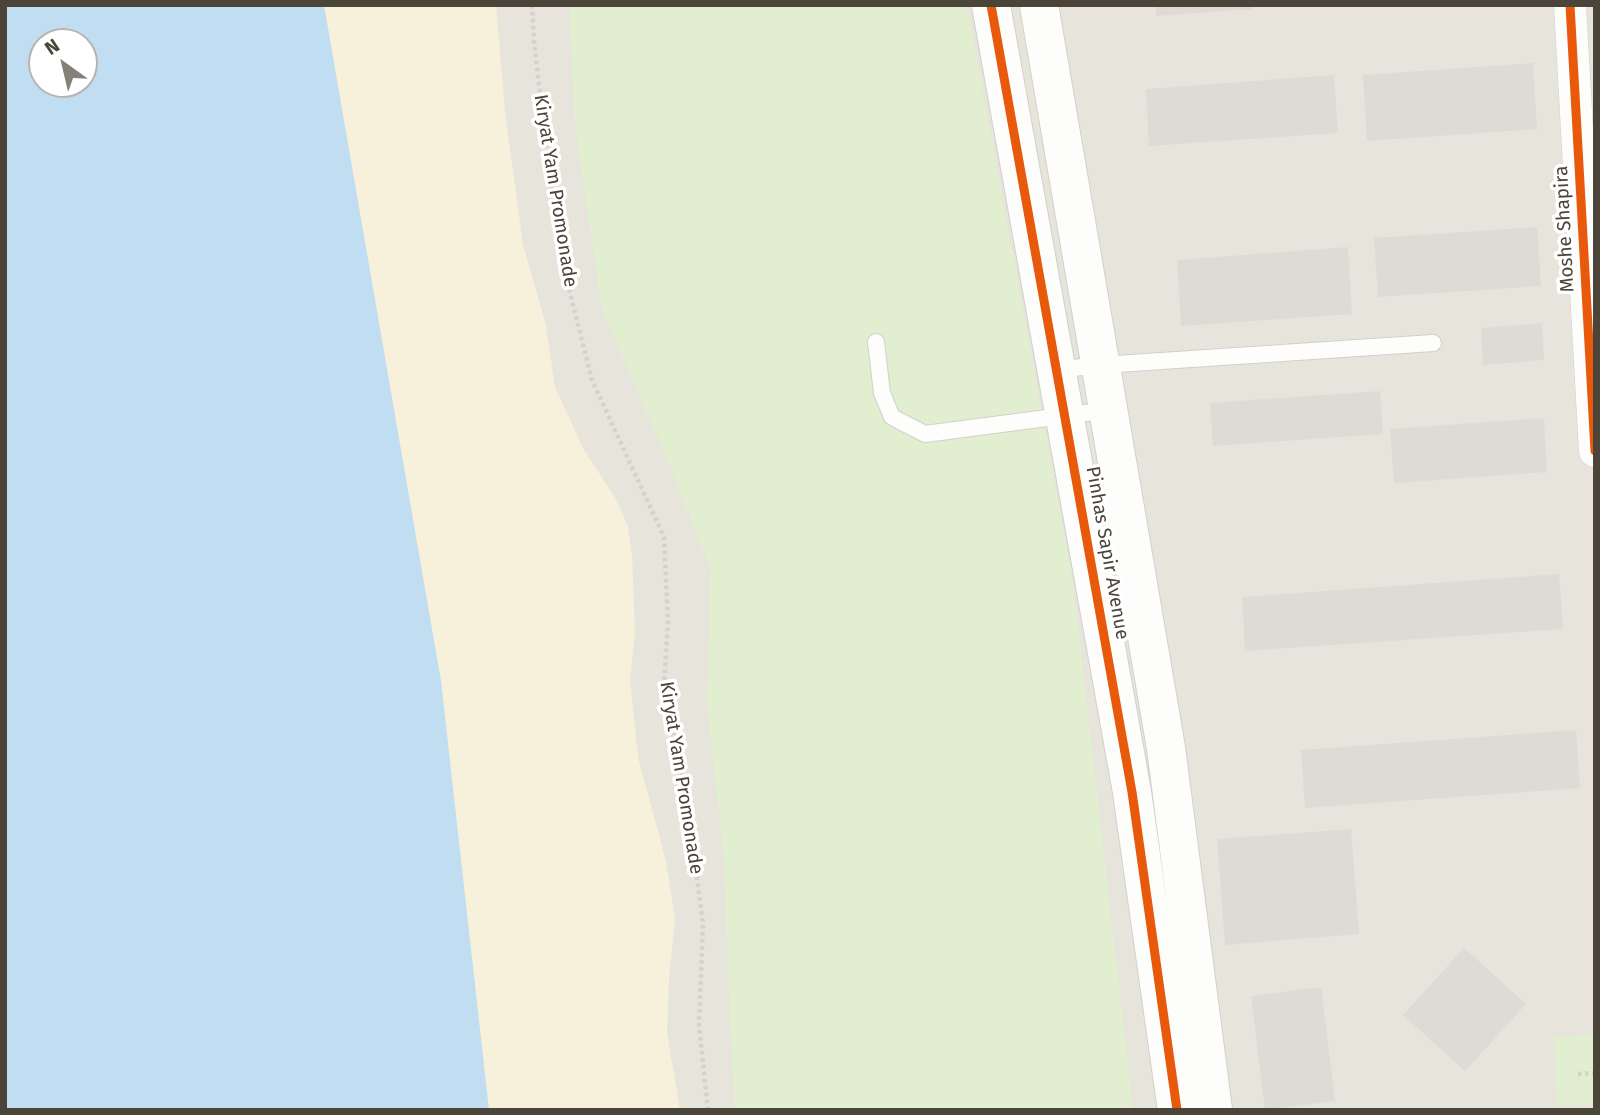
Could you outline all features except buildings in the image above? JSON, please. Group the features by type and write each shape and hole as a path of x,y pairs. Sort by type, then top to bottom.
{"street":[{"name":"Pinhas Sapir Avenue","path":"990,5 1132,792 1177,1110"},
{"name":"Pinhas Sapir Avenue","path":"1039,5 1166,748 1213,1110"},
{"name":"Moshe Shapira","path":"1570,5 1584,88 1595,451"}],"lane":[{"path":"876,342 882,393 892,417 925,434 1108,410"},
{"path":"1055,370 1433,343"}],"path":[{"path":"1578,1074 1595,1073"}],"shaded area":[{"path":"483,5 1595,5 1595,1110 604,1110"}],"green space":[{"path":"569,5 967,5 1073,582 1133,1110 735,1110 724,860 707,702 711,570 670,466 602,309 575,125"},
{"path":"1595,1034 1595,1103 1556,1106 1555,1037"}],"sand":[{"path":"318,5 496,5 505,112 523,245 546,325 555,387 584,450 616,499 628,526 635,634 630,680 638,757 666,861 675,918 667,1033 680,1110 486,1110"}],"water":[{"path":"5,5 324,5 441,681 489,1110 5,1110"}],"cycle path":[{"path":"991,5 1132,792 1177,1110"},
{"path":"1570,5 1595,451"}]}
